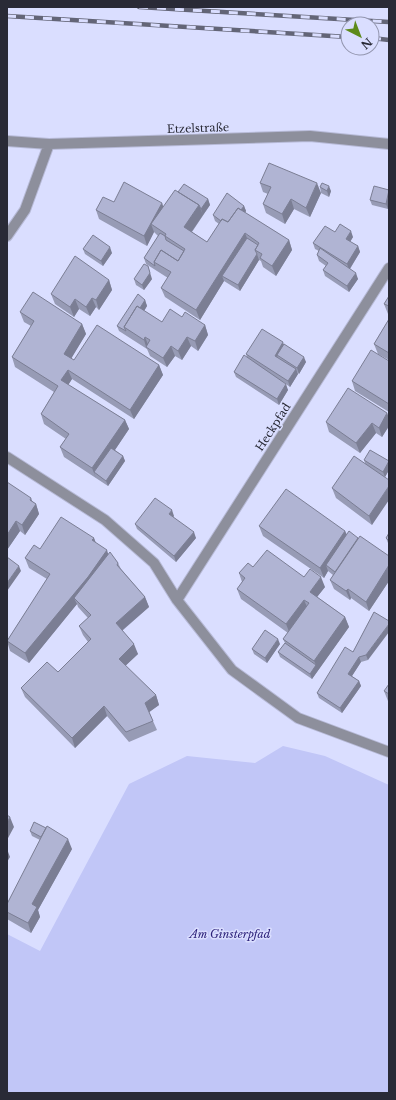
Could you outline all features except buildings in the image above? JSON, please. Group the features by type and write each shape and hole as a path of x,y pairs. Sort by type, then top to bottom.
{"street":[{"name":"Etzelstraße","path":"7,141 50,144 310,136 389,144"},
{"path":"7,236 25,210 50,144"},
{"name":"Heckpfad","path":"177,600 389,268"},
{"path":"7,457 57,488 110,525 154,562 177,600 232,670 298,718 389,752"}],"green space":[{"name":"Am Ginsterpfad","path":"283,746 325,756 389,785 389,1093 7,1093 7,934 40,951 129,784 187,756 255,763"}],"railway":[{"path":"139,7 389,22"},
{"path":"7,16 340,37"},
{"path":"380,39 389,40"}]}
